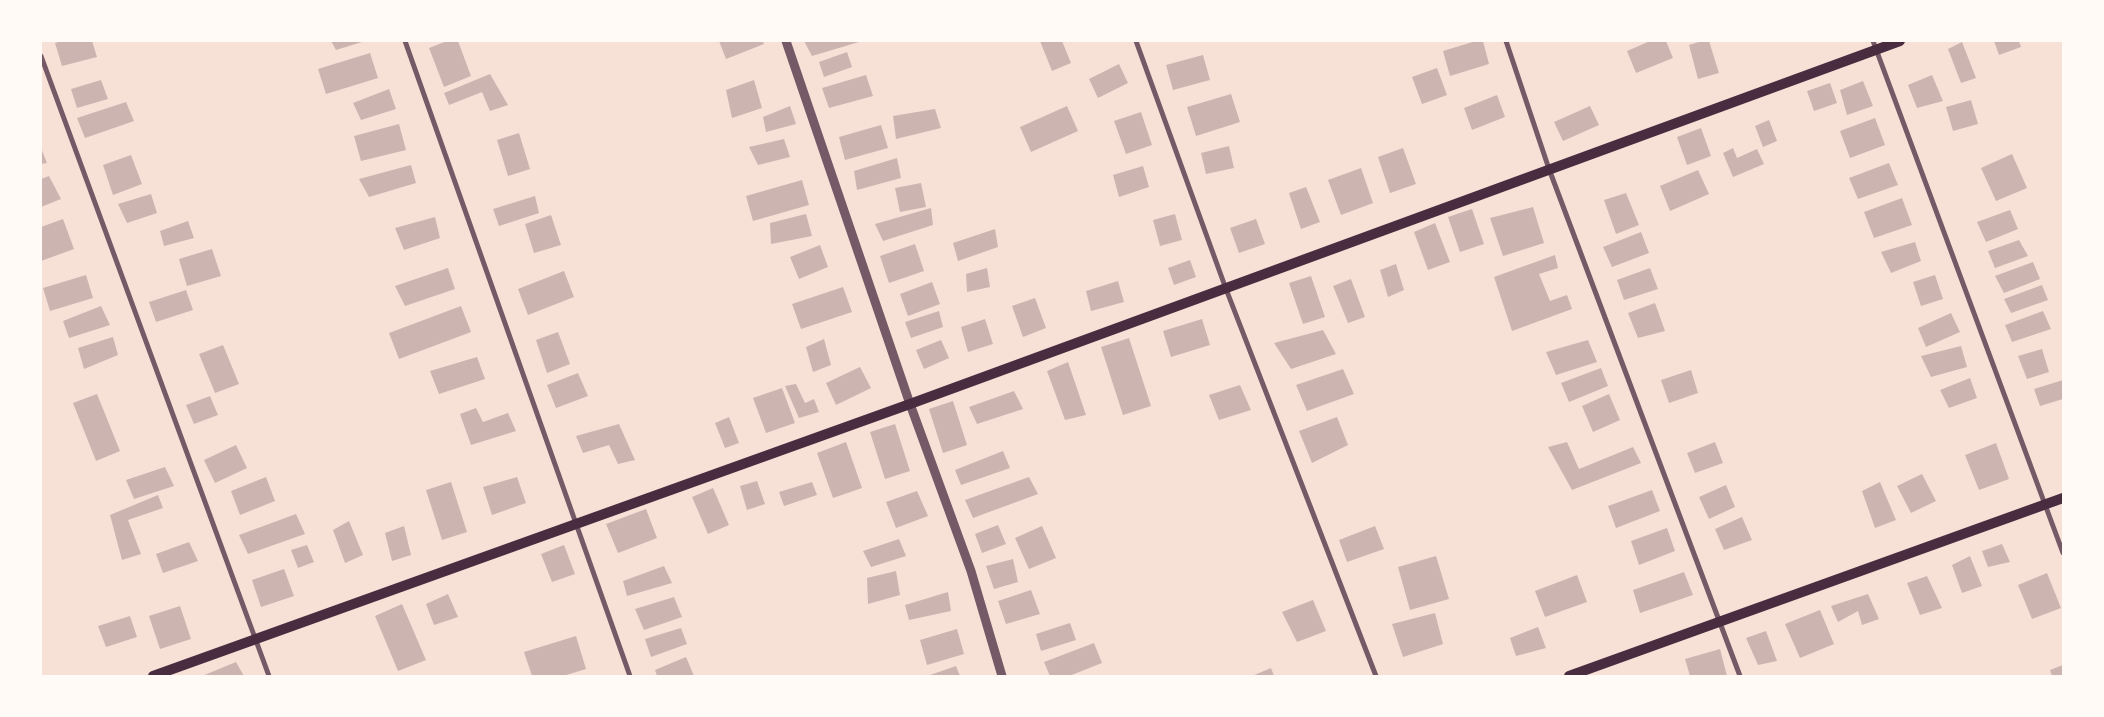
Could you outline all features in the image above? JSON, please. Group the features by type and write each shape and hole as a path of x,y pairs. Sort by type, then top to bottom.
{"main road":[{"path":"153,676 1226,289 1874,46 1900,41"},
{"path":"1568,676 2063,498"}],"street":[{"path":"405,41 630,676"},
{"path":"786,41 910,404 971,572 1002,676"},
{"path":"1136,41 1226,289 1376,676"},
{"path":"1506,41 1549,169 1740,676"},
{"path":"1874,46 2063,553"},
{"path":"41,56 269,676"}],"building":[{"path":"62,41 92,41 97,57 62,66 55,43"},
{"path":"331,41 362,41 362,42 336,50"},
{"path":"447,41 458,41 471,76 444,87 429,48"},
{"path":"719,41 763,41 764,44 726,59"},
{"path":"804,41 859,41 859,42 812,56"},
{"path":"1040,41 1062,41 1071,63 1052,71"},
{"path":"1476,41 1483,41 1489,64 1450,76 1443,51"},
{"path":"1650,41 1666,41 1673,58 1636,73 1627,51"},
{"path":"1709,41 1719,73 1698,79 1689,45"},
{"path":"1994,41 2019,41 2021,47 1999,55"},
{"path":"1962,42 1976,78 1961,83 1948,49"},
{"path":"847,52 852,67 824,77 819,62"},
{"path":"370,53 378,78 326,94 318,69"},
{"path":"1203,55 1210,80 1173,90 1166,65"},
{"path":"1119,64 1128,83 1098,98 1089,79"},
{"path":"1437,68 1447,95 1422,104 1412,77"},
{"path":"490,74 508,105 490,111 482,92 449,105 444,93"},
{"path":"866,75 873,96 829,108 822,88"},
{"path":"1932,75 1943,101 1917,108 1908,85"},
{"path":"101,80 108,99 77,108 71,89"},
{"path":"754,80 762,108 732,118 726,90"},
{"path":"1863,81 1873,106 1847,115 1840,90"},
{"path":"1830,83 1837,103 1814,111 1807,91"},
{"path":"389,89 396,109 361,120 353,103"},
{"path":"1231,94 1240,122 1196,136 1187,107"},
{"path":"1497,95 1505,117 1472,130 1464,108"},
{"path":"1971,100 1978,124 1953,131 1946,107"},
{"path":"126,102 134,121 85,138 77,118"},
{"path":"790,106 796,124 766,132 763,117"},
{"path":"1067,106 1078,131 1031,152 1020,127"},
{"path":"1590,106 1599,125 1563,141 1554,122"},
{"path":"935,109 941,128 896,139 893,116"},
{"path":"1141,112 1152,145 1126,154 1114,121"},
{"path":"1875,118 1885,145 1850,158 1840,131"},
{"path":"1769,120 1777,141 1763,147 1755,126"},
{"path":"399,124 406,150 361,161 354,136"},
{"path":"881,125 888,148 845,160 839,137"},
{"path":"1701,128 1711,156 1687,165 1677,137"},
{"path":"519,133 530,169 508,176 497,140"},
{"path":"784,139 790,157 758,165 749,147"},
{"path":"1229,146 1234,168 1206,174 1201,153"},
{"path":"41,148 47,163 41,164"},
{"path":"1403,148 1416,184 1390,193 1378,157"},
{"path":"1733,148 1737,158 1757,149 1764,164 1733,177 1723,153"},
{"path":"2012,154 2027,188 1996,201 1981,168"},
{"path":"131,155 142,184 113,195 103,165"},
{"path":"897,158 901,178 857,190 854,171"},
{"path":"1889,163 1898,185 1858,199 1849,178"},
{"path":"411,165 416,183 369,197 359,179"},
{"path":"1143,166 1149,187 1119,197 1113,175"},
{"path":"1361,168 1373,203 1341,215 1328,180"},
{"path":"1698,170 1709,194 1670,211 1660,186"},
{"path":"49,176 61,199 41,207 41,179"},
{"path":"802,180 809,205 753,221 746,196"},
{"path":"921,183 926,207 900,212 895,188"},
{"path":"1306,187 1320,222 1301,229 1289,193"},
{"path":"1626,193 1639,225 1616,234 1604,200"},
{"path":"151,194 157,213 127,223 118,204"},
{"path":"535,196 539,213 499,226 493,209"},
{"path":"1902,198 1912,225 1874,238 1864,212"},
{"path":"1533,207 1544,243 1503,256 1490,218"},
{"path":"931,208 933,225 883,241 875,224"},
{"path":"1472,209 1484,244 1460,252 1448,217"},
{"path":"2010,210 2018,229 1986,242 1977,222"},
{"path":"806,214 812,236 771,244 770,223"},
{"path":"1175,214 1182,240 1160,246 1153,220"},
{"path":"551,215 561,245 534,253 525,224"},
{"path":"435,217 440,238 404,250 395,228"},
{"path":"63,219 74,249 41,261 41,227"},
{"path":"1256,219 1265,244 1239,253 1230,228"},
{"path":"188,221 194,238 164,246 160,231"},
{"path":"1435,223 1450,262 1428,270 1414,232"},
{"path":"995,229 998,247 958,261 953,243"},
{"path":"1641,232 1649,253 1612,267 1603,247"},
{"path":"2019,240 2028,256 1995,268 1988,251"},
{"path":"1915,242 1921,261 1891,273 1881,252"},
{"path":"915,244 924,271 889,283 880,256"},
{"path":"820,245 828,267 799,279 790,257"},
{"path":"212,249 221,276 187,286 179,259"},
{"path":"1555,255 1558,268 1539,274 1550,301 1567,295 1572,309 1512,331 1494,277"},
{"path":"1190,260 1196,277 1174,285 1168,268"},
{"path":"2033,262 2040,279 2004,293 1995,276"},
{"path":"1396,264 1404,290 1388,297 1380,270"},
{"path":"448,268 455,289 405,306 395,286"},
{"path":"987,268 990,287 967,292 966,274"},
{"path":"1650,268 1658,289 1624,300 1617,280"},
{"path":"564,271 574,297 528,315 518,289"},
{"path":"86,275 93,298 50,311 43,288"},
{"path":"1935,275 1943,299 1921,306 1913,282"},
{"path":"1311,276 1325,317 1303,324 1289,283"},
{"path":"1351,279 1365,317 1348,323 1333,286"},
{"path":"1118,281 1124,302 1091,311 1086,291"},
{"path":"932,282 940,304 908,316 900,294"},
{"path":"2042,285 2048,300 2011,313 2004,299"},
{"path":"843,287 852,312 801,329 792,304"},
{"path":"186,290 193,310 156,322 149,302"},
{"path":"1035,298 1046,328 1023,337 1012,306"},
{"path":"1655,303 1665,331 1638,338 1628,313"},
{"path":"101,306 110,325 69,338 63,321"},
{"path":"461,306 471,332 399,359 389,333"},
{"path":"939,311 943,327 911,338 905,322"},
{"path":"2043,311 2051,329 2012,342 2005,325"},
{"path":"1951,313 1960,332 1926,347 1918,328"},
{"path":"985,319 993,344 968,352 961,327"},
{"path":"1202,319 1210,345 1171,357 1163,331"},
{"path":"1323,330 1336,354 1291,369 1274,343"},
{"path":"558,332 570,364 547,373 536,340"},
{"path":"113,337 118,355 84,369 78,348"},
{"path":"1129,338 1151,406 1123,415 1101,347"},
{"path":"824,339 831,365 813,372 806,347"},
{"path":"941,340 949,358 924,369 916,350"},
{"path":"1588,340 1597,362 1556,375 1546,352"},
{"path":"223,345 239,384 215,393 199,354"},
{"path":"1961,346 1967,367 1931,377 1921,356"},
{"path":"2042,349 2049,372 2027,379 2018,356"},
{"path":"477,357 485,379 439,394 430,371"},
{"path":"1068,362 1086,415 1065,420 1047,371"},
{"path":"860,367 871,388 836,405 826,383"},
{"path":"1601,368 1608,386 1569,402 1561,383"},
{"path":"1343,369 1354,394 1307,411 1296,385"},
{"path":"1691,370 1698,393 1669,403 1661,380"},
{"path":"578,373 588,396 556,408 547,385"},
{"path":"1970,378 1977,398 1949,408 1940,390"},
{"path":"2063,380 2063,399 2040,406 2034,389"},
{"path":"796,384 805,403 814,399 819,412 799,418 785,386"},
{"path":"1240,385 1251,410 1219,420 1209,395"},
{"path":"782,388 795,423 766,433 753,398"},
{"path":"1014,391 1023,409 977,424 969,407"},
{"path":"97,394 120,451 96,461 73,403"},
{"path":"1609,394 1620,420 1593,432 1582,406"},
{"path":"210,396 218,415 194,424 186,405"},
{"path":"953,401 967,445 943,453 929,409"},
{"path":"476,408 483,422 508,413 516,431 471,445 460,414"},
{"path":"729,417 739,443 725,448 715,423"},
{"path":"1337,417 1348,445 1312,463 1299,431"},
{"path":"619,424 635,460 618,464 609,445 583,453 576,436"},
{"path":"895,424 910,471 885,479 870,432"},
{"path":"846,442 862,488 833,498 817,453"},
{"path":"1567,442 1579,469 1633,447 1641,463 1572,490 1548,447"},
{"path":"1715,442 1723,463 1695,473 1687,453"},
{"path":"1996,443 2009,479 1979,490 1965,455"},
{"path":"236,445 247,468 215,483 204,460"},
{"path":"1003,451 1010,468 961,485 955,470"},
{"path":"165,467 174,486 134,499 126,480"},
{"path":"1922,474 1936,501 1911,513 1897,486"},
{"path":"266,477 275,501 240,515 231,491"},
{"path":"517,477 526,503 492,515 483,487"},
{"path":"1029,477 1038,494 973,518 965,500"},
{"path":"757,481 765,504 747,510 740,486"},
{"path":"451,482 467,532 442,540 426,490"},
{"path":"812,482 817,495 784,506 779,492"},
{"path":"1880,482 1896,520 1875,528 1862,491"},
{"path":"1726,485 1735,507 1709,519 1699,497"},
{"path":"713,488 729,525 708,534 692,497"},
{"path":"1652,490 1660,511 1616,528 1608,506"},
{"path":"917,491 928,516 896,528 886,502"},
{"path":"158,495 163,508 128,520 141,554 122,560 110,515"},
{"path":"646,509 657,538 618,553 606,524"},
{"path":"296,514 305,534 248,554 239,535"},
{"path":"1742,517 1752,540 1724,550 1715,529"},
{"path":"349,521 363,555 345,563 333,530"},
{"path":"998,525 1006,544 982,553 975,534"},
{"path":"404,526 411,555 392,561 385,533"},
{"path":"1042,526 1056,558 1029,569 1015,538"},
{"path":"1375,526 1384,549 1347,562 1339,540"},
{"path":"1667,528 1675,551 1639,565 1631,541"},
{"path":"899,539 906,556 871,567 863,551"},
{"path":"189,542 198,561 163,573 156,554"},
{"path":"2002,544 2010,562 1988,567 1982,551"},
{"path":"307,545 314,562 298,568 291,550"},
{"path":"564,545 575,574 552,582 541,554"},
{"path":"1436,556 1449,599 1410,610 1398,567"},
{"path":"1970,556 1982,586 1962,593 1952,565"},
{"path":"1013,559 1018,582 994,589 986,566"},
{"path":"664,566 672,583 627,596 623,581"},
{"path":"284,569 294,596 261,607 252,580"},
{"path":"896,571 900,595 868,604 867,578"},
{"path":"1684,572 1693,595 1640,613 1633,590"},
{"path":"2047,573 2061,608 2032,619 2018,585"},
{"path":"1577,575 1587,602 1545,617 1535,591"},
{"path":"1927,576 1942,608 1920,615 1907,583"},
{"path":"1031,590 1040,614 1006,624 998,601"},
{"path":"948,592 951,611 909,620 905,605"},
{"path":"448,594 458,617 434,625 426,604"},
{"path":"1868,594 1879,619 1862,625 1858,611 1838,622 1831,606"},
{"path":"674,597 682,617 644,630 635,609"},
{"path":"1313,600 1326,631 1297,642 1282,612"},
{"path":"402,604 426,660 398,671 375,616"},
{"path":"180,606 191,639 160,649 149,616"},
{"path":"1820,610 1834,644 1800,658 1785,624"},
{"path":"1435,613 1443,644 1403,657 1392,624"},
{"path":"130,616 137,637 106,647 98,626"},
{"path":"1070,623 1076,640 1041,651 1036,634"},
{"path":"1538,627 1546,648 1516,656 1510,638"},
{"path":"681,628 687,644 651,657 645,639"},
{"path":"957,629 964,654 927,665 920,640"},
{"path":"1766,631 1777,661 1758,665 1746,638"},
{"path":"576,636 586,669 563,676 532,676 524,652"},
{"path":"1094,643 1102,663 1069,676 1050,676 1044,662"},
{"path":"1720,649 1727,676 1690,676 1685,659"},
{"path":"686,657 694,676 657,676 655,670"},
{"path":"236,662 244,676 202,676"},
{"path":"2063,665 2063,676 2052,676 2050,670"},
{"path":"956,666 960,676 930,676 930,675"},
{"path":"1271,668 1274,676 1252,676"}]}
